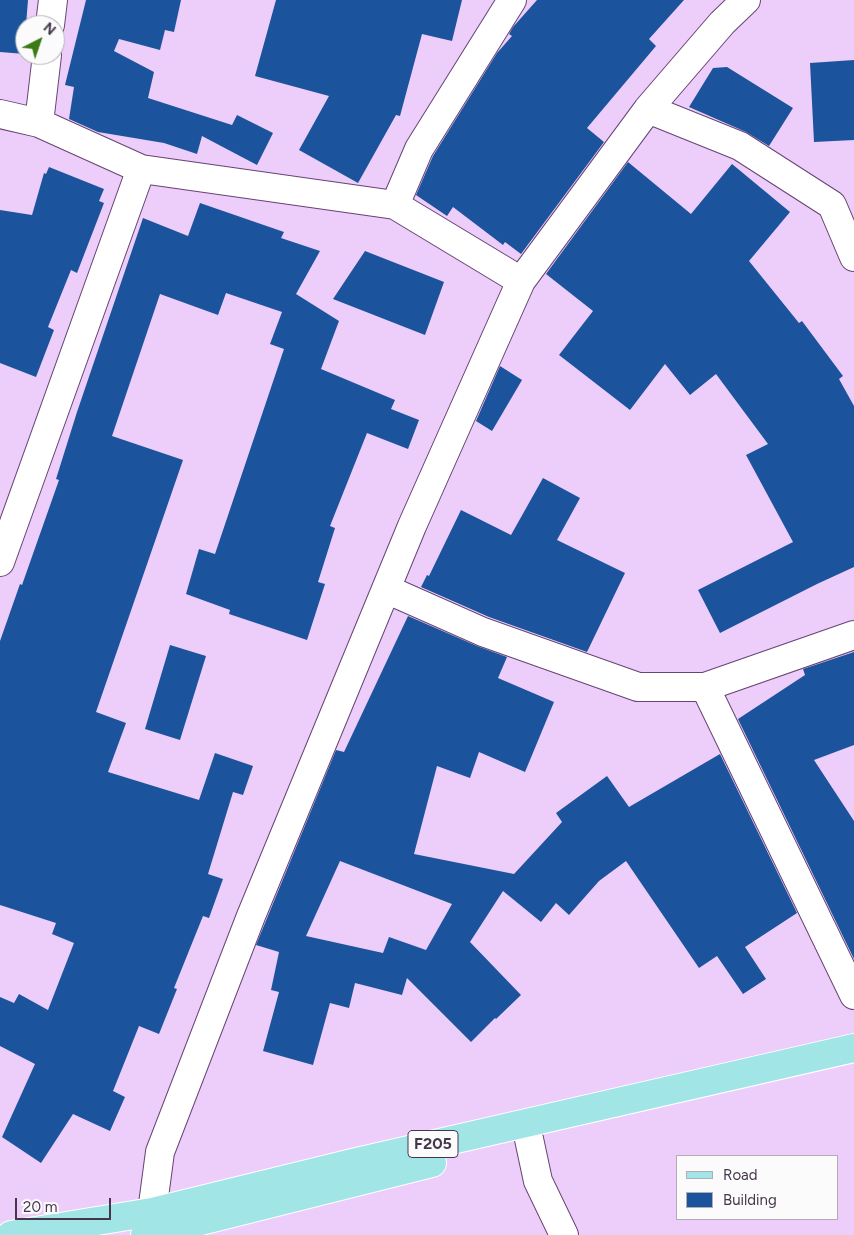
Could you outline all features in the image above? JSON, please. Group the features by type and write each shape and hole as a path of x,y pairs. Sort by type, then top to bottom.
{"main road":[{"name":"F205","path":"148,1224 365,1160 854,1048"},
{"name":"F205","path":"11,1235 148,1224 529,1139 854,1060"}],"street":[{"path":"51,15 53,0"},
{"path":"395,205 419,149 512,0"},
{"path":"148,1224 160,1152 251,916 412,526 520,281 648,109 722,23 746,0"},
{"path":"39,123 46,65"},
{"path":"648,109 740,146 843,203 854,257"},
{"path":"0,114 39,123 141,169 395,205 520,281"},
{"path":"0,562 141,169"},
{"path":"386,589 483,632 638,687 705,688 854,635"},
{"path":"705,688 854,995"},
{"path":"529,1139 538,1181 564,1235"}],"building":[{"path":"0,0 28,0 27,15 15,15 15,53 0,52"},
{"path":"86,0 181,0 174,32 165,30 160,50 119,39 114,51 154,72 148,98 232,125 237,115 273,133 257,165 202,136 197,154 164,143 98,132 69,119 74,87 65,85"},
{"path":"276,0 462,0 452,41 422,34 400,116 396,115 358,183 299,150 329,96 255,76"},
{"path":"537,0 684,0 649,39 656,46 587,128 604,142 521,254 505,242 503,245 453,207 447,216 416,195 433,156 497,53 512,36 509,34 513,27"},
{"path":"854,60 854,140 814,142 810,63"},
{"path":"727,67 793,108 769,146 746,132 689,107 713,68"},
{"path":"628,162 691,214 732,164 790,212 749,261 799,323 802,321 843,376 839,379 854,406 854,567 720,633 698,590 793,542 746,455 768,444 716,374 690,395 665,364 630,410 559,355 593,311 546,274"},
{"path":"49,167 104,189 99,201 104,203 77,273 71,270 48,327 54,330 36,377 0,363 0,210 32,215 44,173 46,174"},
{"path":"200,203 284,232 281,238 320,251 296,294 339,321 321,369 395,400 391,409 419,420 408,449 367,433 330,526 335,528 318,582 325,584 307,640 229,614 230,610 186,594 199,549 215,554 284,349 270,344 282,312 226,293 218,315 160,294 112,436 183,460 96,712 126,723 108,772 199,800 215,753 253,766 243,795 233,792 208,874 223,879 209,918 203,916 174,988 177,989 159,1034 139,1026 113,1091 125,1097 110,1131 73,1114 41,1163 2,1137 35,1064 0,1046 0,997 14,1003 19,994 48,1010 74,943 52,934 56,923 0,905 0,641 59,480 56,479 77,412 143,218 188,236"},
{"path":"365,251 444,282 425,335 333,299"},
{"path":"500,366 522,380 492,431 476,421"},
{"path":"543,478 580,498 557,540 625,573 587,652 489,617 421,587 427,575 429,576 461,510 511,535"},
{"path":"408,616 507,657 498,678 554,702 525,772 479,752 470,778 437,766 414,854 514,874 562,822 556,813 607,776 629,807 720,754 797,913 745,947 766,979 743,994 717,956 699,968 626,861 599,881 569,915 556,903 541,922 503,891 470,942 521,995 471,1042 407,978 402,995 355,983 349,1008 330,1003 313,1065 263,1051 279,992 271,990 279,952 256,945 336,750 344,752","holes":["340,861 452,904 426,950 389,937 383,953 306,936"]},
{"path":"170,645 206,656 180,740 145,729"},
{"path":"854,652 854,745 814,760 854,821 854,959 738,719 805,675 803,669"}]}
